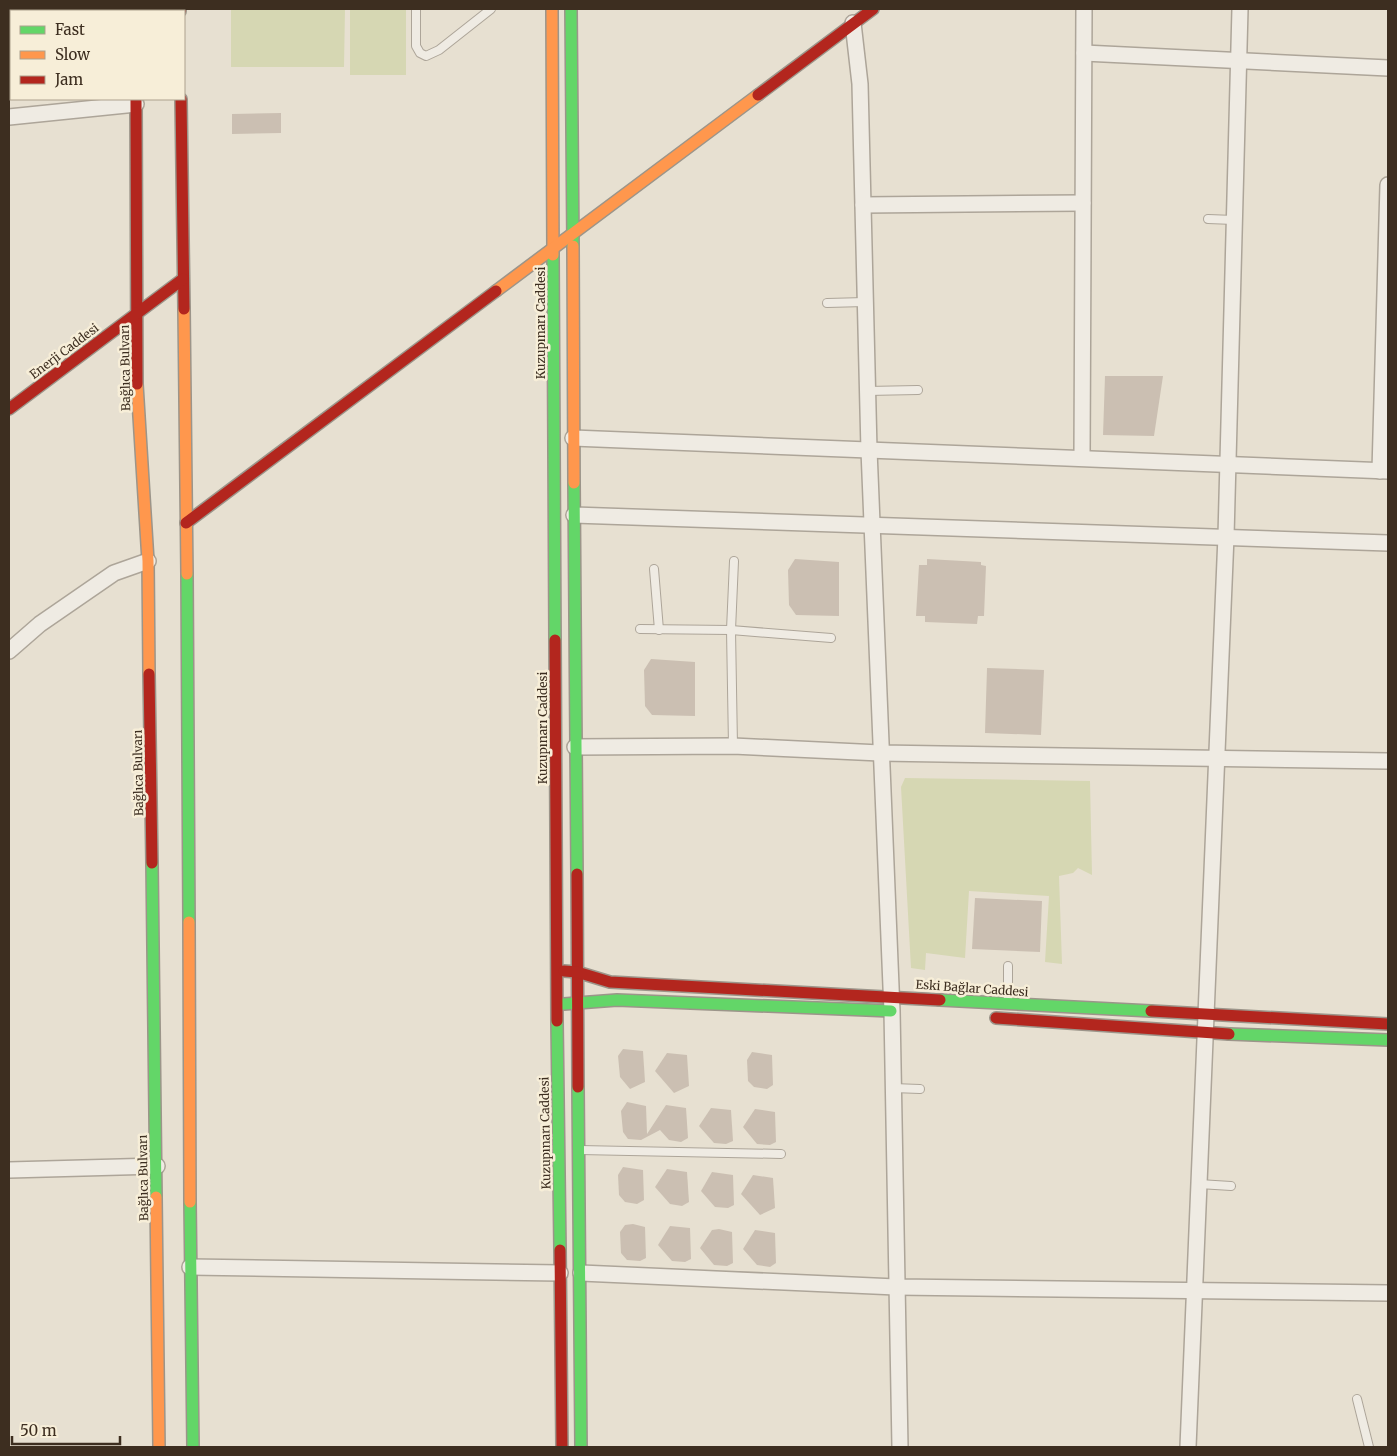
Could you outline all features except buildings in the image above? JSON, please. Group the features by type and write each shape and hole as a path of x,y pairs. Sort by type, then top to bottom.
{"street":[{"name":"Kuzupınarı Caddesi","path":"552,9 556,971 562,1447"},
{"path":"571,9 581,1447"},
{"path":"186,523 873,9"},
{"path":"1082,458 1084,9"},
{"path":"1188,1447 1207,1033 1206,1015 1226,536 1240,9"},
{"path":"853,24 860,84 868,450 873,526 880,753 895,1006 893,1088 900,1447"},
{"path":"1084,53 1388,68"},
{"path":"181,100 193,1447"},
{"path":"9,117 136,101"},
{"name":"Bağlıca Bulvarı","path":"136,101 139,313 137,382 148,561 159,1447"},
{"path":"573,438 1228,463 1384,471 1388,185"},
{"path":"863,205 1083,203"},
{"name":"Enerji Caddesi","path":"9,409 183,279"},
{"path":"574,515 1388,543"},
{"path":"9,651 40,624 114,573 148,561"},
{"path":"575,747 733,746 880,753 1388,761"},
{"name":"Eski Bağlar Caddesi","path":"556,971 577,972 610,982 895,1006"},
{"name":"Eski Bağlar Caddesi","path":"557,1003 578,1004 617,1000 895,1006 1008,1004 1388,1024"},
{"path":"988,1018 1207,1033 1388,1040"},
{"path":"9,1170 157,1166"},
{"path":"190,1267 560,1273"},
{"path":"581,1272 896,1286 1388,1293"}],"lane":[{"path":"416,9 416,46 420,53 426,56 439,50 492,9"},
{"path":"1208,219 1234,220"},
{"path":"827,303 865,302"},
{"path":"867,391 918,390"},
{"path":"733,746 732,630 734,561"},
{"path":"654,569 659,630"},
{"path":"640,629 732,630 831,638"},
{"path":"1008,966 1008,1004"},
{"path":"893,1088 920,1089"},
{"path":"580,1150 781,1154"},
{"path":"1199,1184 1231,1186"},
{"path":"1356,1399 1369,1447"}],"green space":[{"path":"231,9 345,9 344,67 231,67"},
{"path":"350,9 406,9 406,75 350,75"},
{"path":"905,778 1090,781 1092,875 1078,868 1073,873 1059,876 1062,964 1045,962 1049,896 969,891 965,958 926,953 925,970 911,968 901,787"}],"traffic: fast":[{"path":"571,9 573,246"},
{"path":"553,255 555,640"},
{"path":"574,483 577,874"},
{"path":"187,574 189,922"},
{"path":"152,863 156,1197"},
{"path":"564,1004 617,1000 891,1011"},
{"path":"940,1000 1151,1011"},
{"path":"557,1021 560,1250"},
{"path":"1229,1034 1388,1040"},
{"path":"578,1087 581,1447"},
{"path":"190,1202 193,1447"}],"traffic: slow":[{"path":"552,9 553,255"},
{"path":"496,291 758,95"},
{"path":"573,246 574,483"},
{"path":"184,309 187,574"},
{"path":"137,384 148,561 149,674"},
{"path":"189,922 190,1202"},
{"path":"156,1197 159,1447"}],"traffic: jam":[{"path":"758,95 873,9"},
{"path":"136,100 137,384"},
{"path":"181,100 184,309"},
{"path":"9,409 183,279"},
{"path":"186,523 496,291"},
{"path":"555,640 557,1021"},
{"path":"149,674 152,863"},
{"path":"577,874 578,1087"},
{"path":"564,971 577,972 610,982 940,1000"},
{"path":"1151,1011 1388,1024"},
{"path":"996,1018 1229,1034"},
{"path":"560,1250 562,1447"}]}
